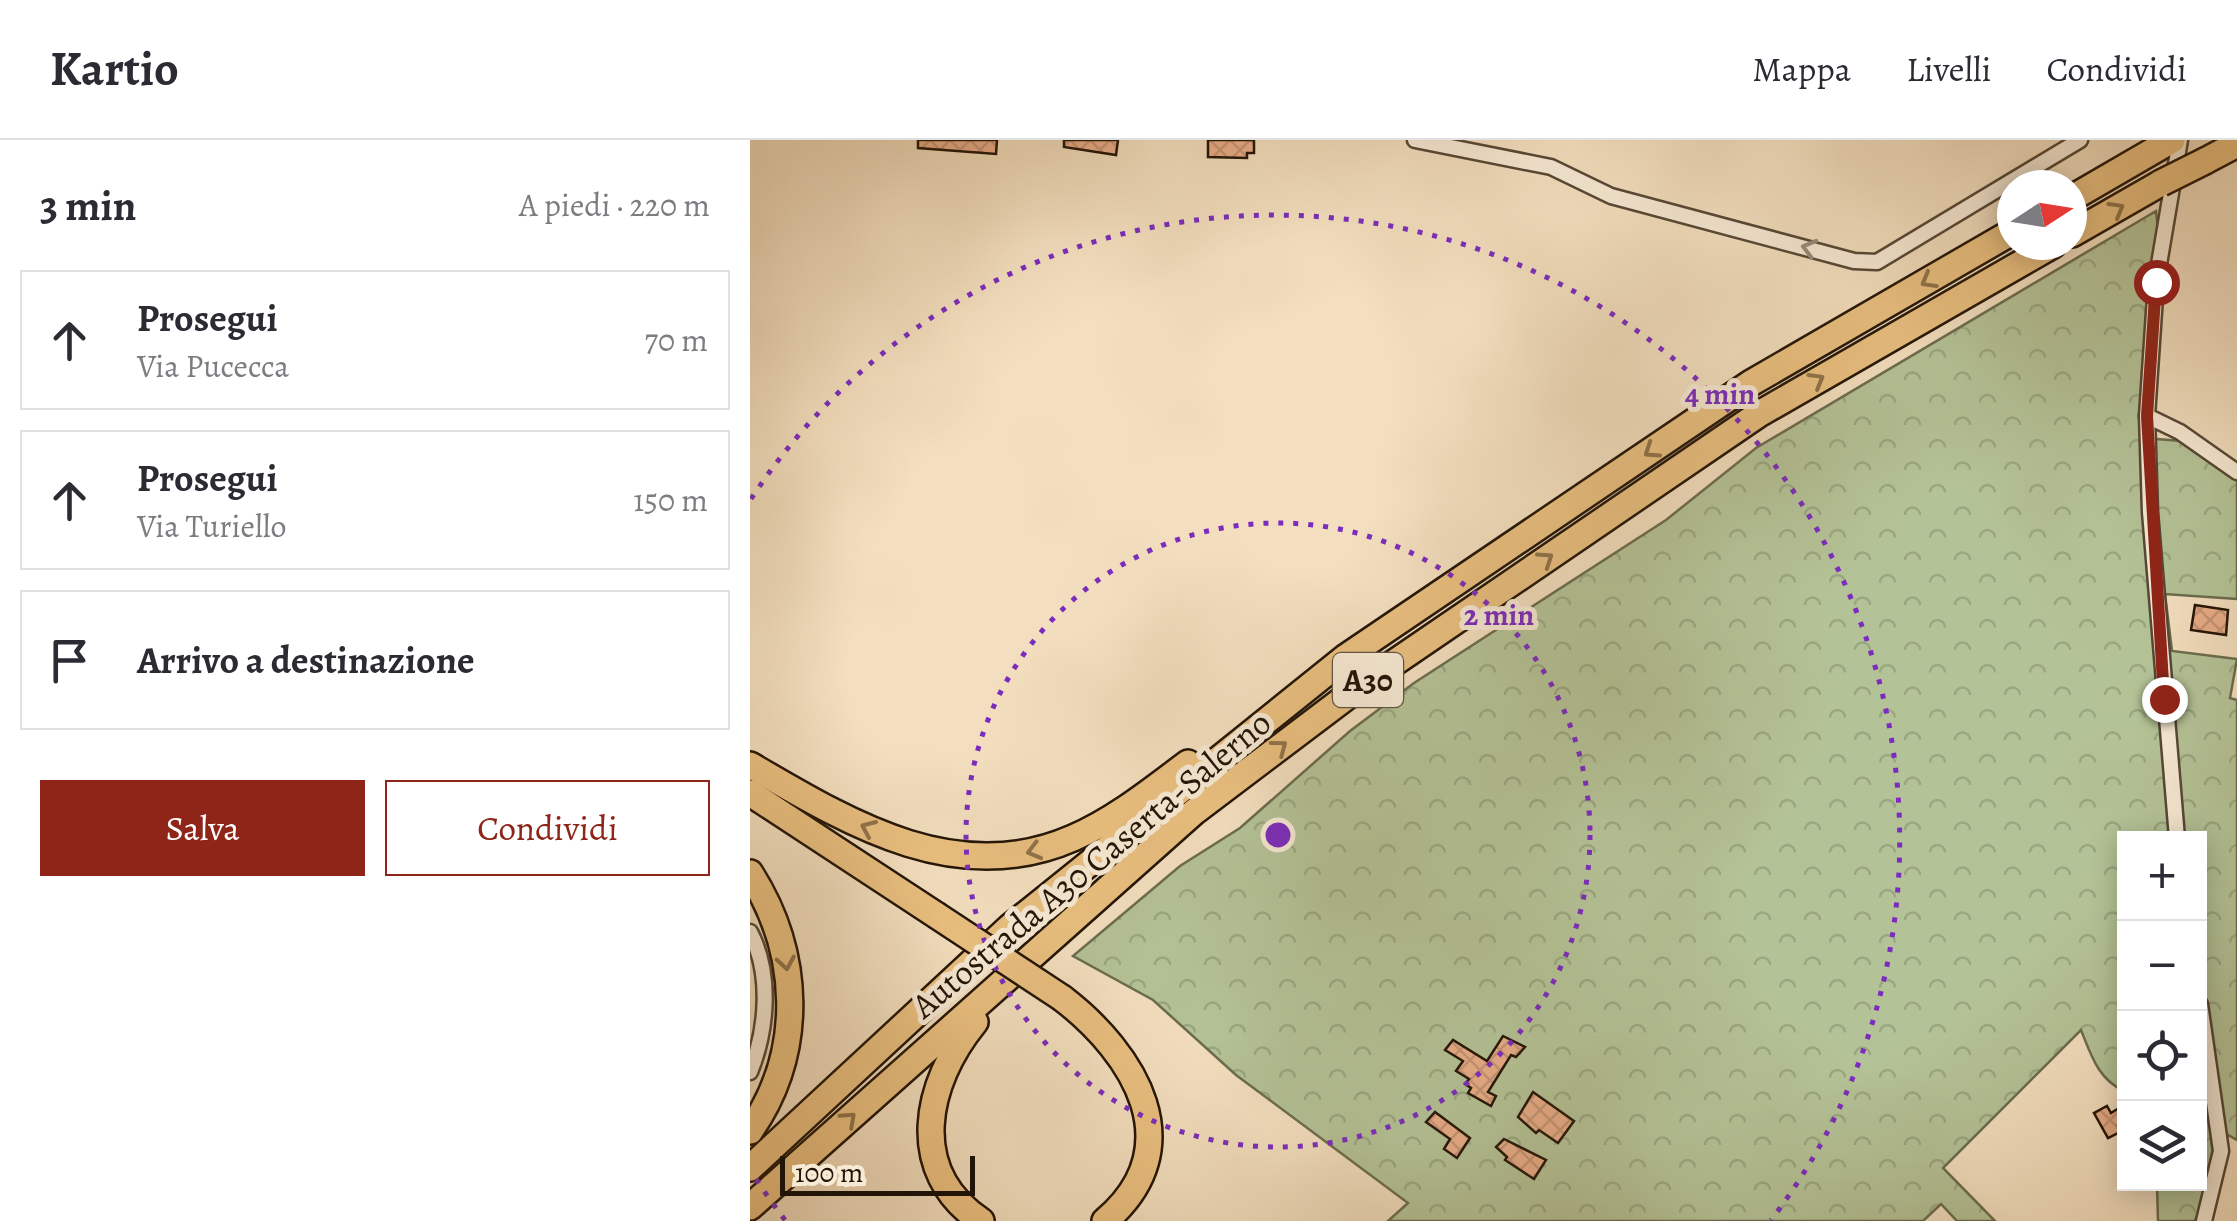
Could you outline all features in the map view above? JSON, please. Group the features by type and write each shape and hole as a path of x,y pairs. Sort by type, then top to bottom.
{"highway":[{"path":"2087,190 2172,142"},
{"path":"2087,225 2237,144"},
{"name":"Autostrada A30 Caserta-Salerno","path":"750,1168 1010,927 1346,657 1752,383 1997,241"},
{"name":"Autostrada A30 Caserta-Salerno","path":"750,1207 1194,812 1366,682 1759,414 2027,260"},
{"path":"750,765 895,840 960,858 1013,856 1055,846 1098,826 1245,722 1298,696"},
{"path":"750,792 932,920"},
{"path":"750,806 1098,1027 1128,1064 1148,1123 1138,1180 1104,1221"},
{"path":"981,1221 948,1192 935,1168 930,1114 945,1065 978,1018 1142,869 1194,812"},
{"path":"750,873 782,939 791,1014 780,1071 750,1131"},
{"path":"1058,1002 1111,1061 1126,1088 1136,1124 1127,1174 1110,1201 1084,1221"}],"street":[{"path":"1415,140 1551,167 1611,196 1854,262 1877,262 2080,140"},
{"path":"2172,142 2156,282 2147,416 2150,512 2175,831"},
{"path":"2147,416 2180,432 2237,472"},
{"path":"750,932 763,977 764,1017 750,1072"},
{"path":"2201,1011 2221,1151 2204,1221"}],"green space":[{"path":"2156,211 2159,239 2144,438 2182,441 2237,479 2237,599 2165,594 2172,651 2237,659 2230,698 2237,700 2237,1140 2228,1135 2207,1190 2207,831 2117,831 2117,1087 2102,1073 2081,1030 1943,1168 1995,1221 1957,1221 1941,1204 1923,1221 1388,1221 1408,1203 1236,1075 1153,1000 1073,956 1180,866 1240,828 1350,731 1414,683 1666,520 1756,448 2073,260 2087,260 2087,252"},
{"path":"2157,1191 2207,1191 2195,1221 2158,1221"}],"building":[{"path":"918,140 997,140 996,154 918,148"},
{"path":"1064,140 1118,140 1116,155 1064,147"},
{"path":"1208,140 1254,140 1254,153 1247,153 1247,158 1208,157"},
{"path":"2195,605 2228,610 2226,635 2191,630"},
{"path":"1503,1036 1525,1047 1516,1057 1511,1055 1488,1092 1496,1096 1491,1106 1468,1093 1471,1088 1465,1084 1469,1079 1456,1071 1463,1061 1445,1050 1453,1040 1487,1061"},
{"path":"1533,1092 1574,1121 1558,1143 1539,1130 1536,1133 1518,1117"},
{"path":"2107,1106 2111,1113 2117,1109 2117,1134 2108,1138 2094,1113"},
{"path":"1435,1112 1470,1138 1457,1158 1444,1149 1450,1139 1426,1122"},
{"path":"1504,1139 1546,1160 1534,1179 1505,1160 1507,1157 1496,1147"}],"route":[{"path":"2156,282 2147,416 2164,699"}]}
